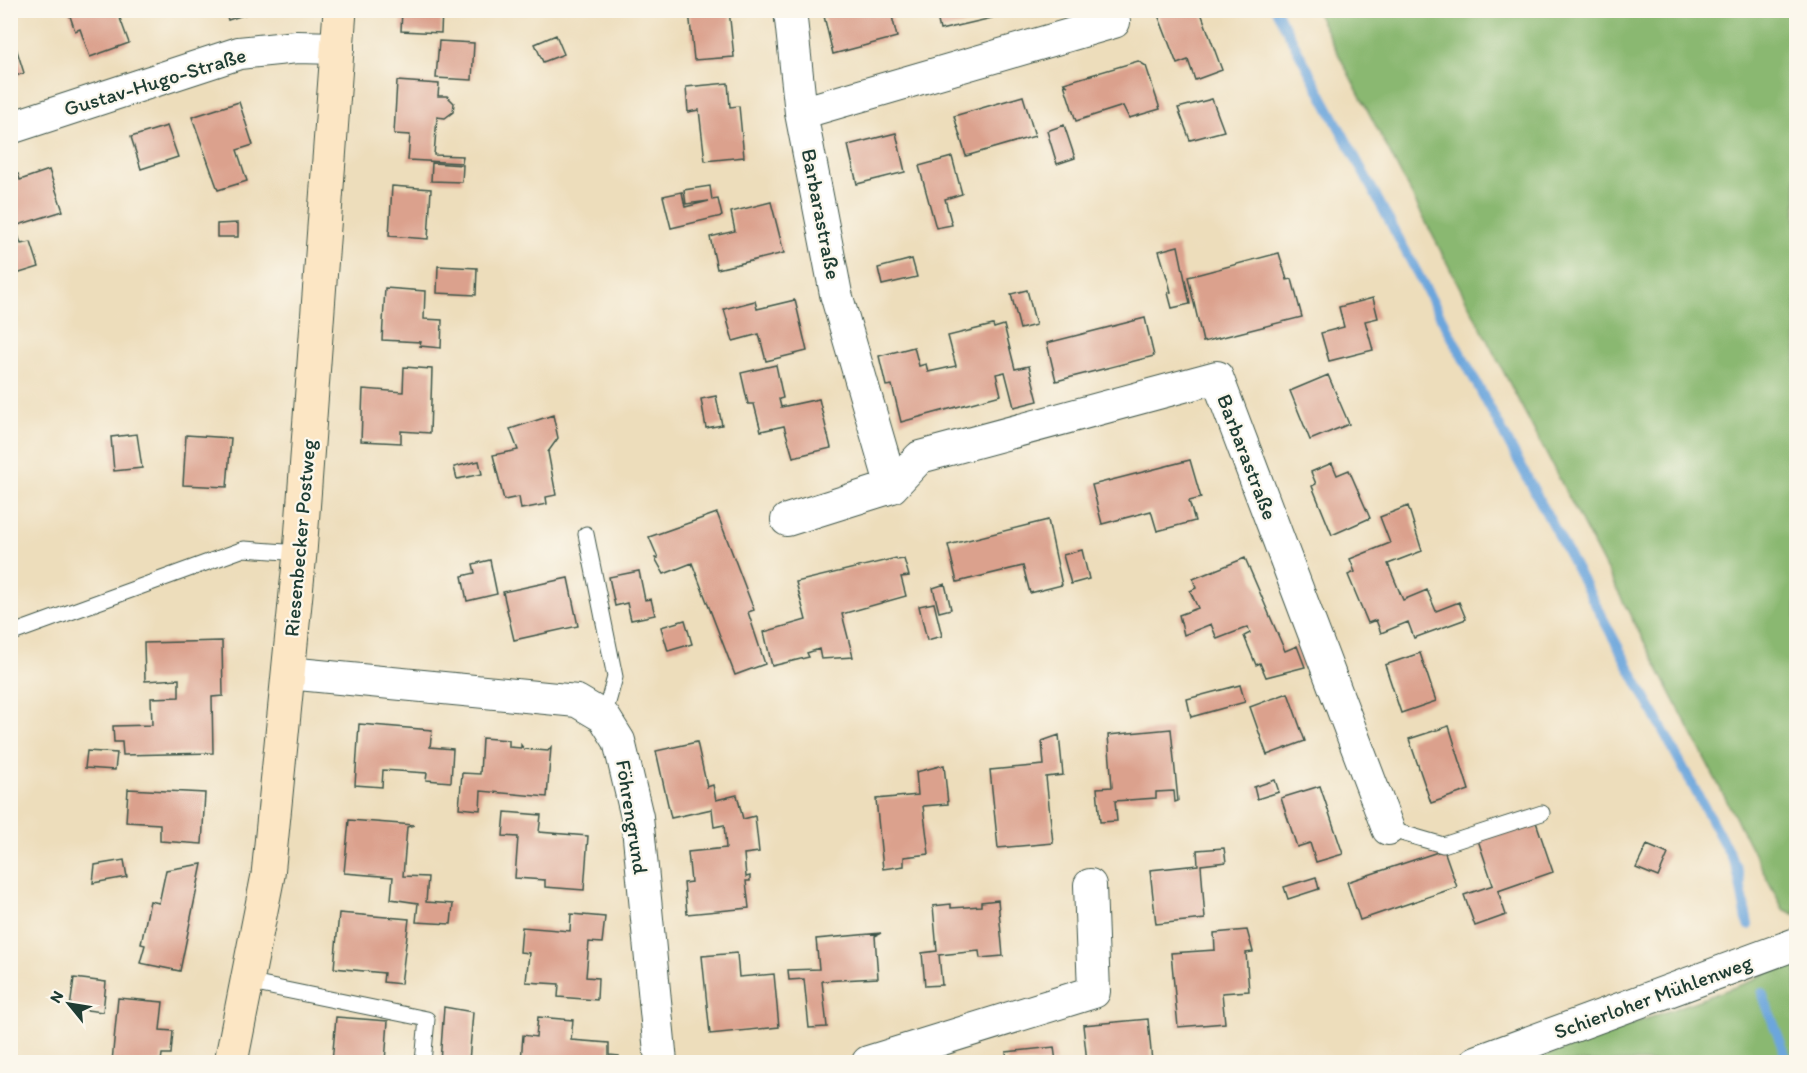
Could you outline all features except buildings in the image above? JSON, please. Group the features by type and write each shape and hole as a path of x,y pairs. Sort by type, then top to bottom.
{"street":[{"name":"Riesenbecker Postweg","path":"231,1062 268,875 300,553 340,10"},
{"name":"Barbarastraße","path":"790,10 801,113 836,294 892,487"},
{"path":"801,113 1114,22"},
{"name":"Gustav-Hugo-Straße","path":"10,128 239,53 297,47 338,48"},
{"name":"Barbarastraße","path":"787,520 892,487 920,457 1217,377 1388,829"},
{"name":"Föhrengrund","path":"288,672 577,701 604,717 619,741 637,817 661,1062"},
{"path":"868,1062 1094,992 1090,885"},
{"name":"Schierloher Mühlenweg","path":"1476,1062 1797,944"}],"lane":[{"path":"586,534 615,677 604,717"},
{"path":"10,634 244,549 300,553"},
{"path":"1388,829 1443,845 1542,813"},
{"path":"246,982 427,1019 423,1062"}],"green space":[{"path":"1316,11 1796,11 1796,915 1783,909"},
{"path":"1796,957 1796,1062 1526,1062 1749,982"}],"waterway":[{"path":"1276,10 1737,868 1748,925"},
{"path":"1762,993 1788,1062"}]}
